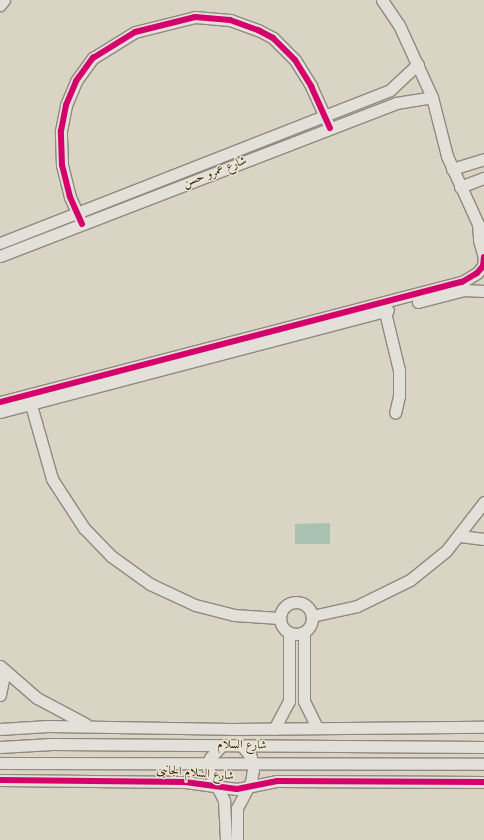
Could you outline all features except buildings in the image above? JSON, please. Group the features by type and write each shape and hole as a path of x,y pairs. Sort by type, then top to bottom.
{"street":[{"path":"0,5 4,0"},
{"path":"382,0 399,25 432,97 452,169 481,227 484,257 483,266 470,279 384,307"},
{"path":"82,224 65,181 60,148 66,106 76,81 93,58 135,32 195,17 230,20 258,30 273,38 295,60 311,86 330,128"},
{"name":"شارع عمرو حسن","path":"0,243 390,90 418,64"},
{"name":"شارع عمرو حسن","path":"0,256 405,100 432,97"},
{"path":"452,169 484,158"},
{"path":"202,164 207,176"},
{"path":"460,187 484,178"},
{"path":"0,412 29,400 384,307 464,290 484,291"},
{"path":"384,307 399,370 399,396 395,413"},
{"path":"0,402 29,400"},
{"path":"29,400 47,468 55,485 84,528 111,556 150,584 195,605 234,615 280,618"},
{"path":"312,616 357,606 378,598 429,566 460,536 484,502"},
{"path":"460,536 484,539"},
{"path":"274,729 286,711 291,691 289,633 281,624 280,618 284,607 295,602 307,606 312,616 312,622 304,632 304,691 307,711 317,728"},
{"path":"289,633 304,632"},
{"path":"0,695 2,668"},
{"path":"2,668 37,698 90,726"},
{"path":"291,691 304,691"},
{"path":"0,729 90,726 274,729 484,727"},
{"path":"129,727 141,745"},
{"name":"شارع السلام","path":"0,747 52,744 484,747"},
{"path":"222,746 213,753 209,763 210,776 217,787 225,809 226,840"},
{"path":"236,840 237,808 253,776 253,764 242,746"},
{"name":"شارع السلام","path":"0,763 484,764"},
{"name":"شارع السلام الجانبى","path":"0,780 179,782 217,787 247,787 277,781 484,782"}],"shaded area":[{"path":"330,523 330,544 295,544 295,524"}],"cycle path":[{"path":"82,224 70,197 62,165 61,131 66,105 76,81 93,58 135,32 195,17 230,20 258,30 273,38 295,60 311,86 330,128"},
{"path":"0,402 462,282 477,273 483,266 484,257"},
{"path":"0,780 185,782 237,789 277,781 484,782"}]}
